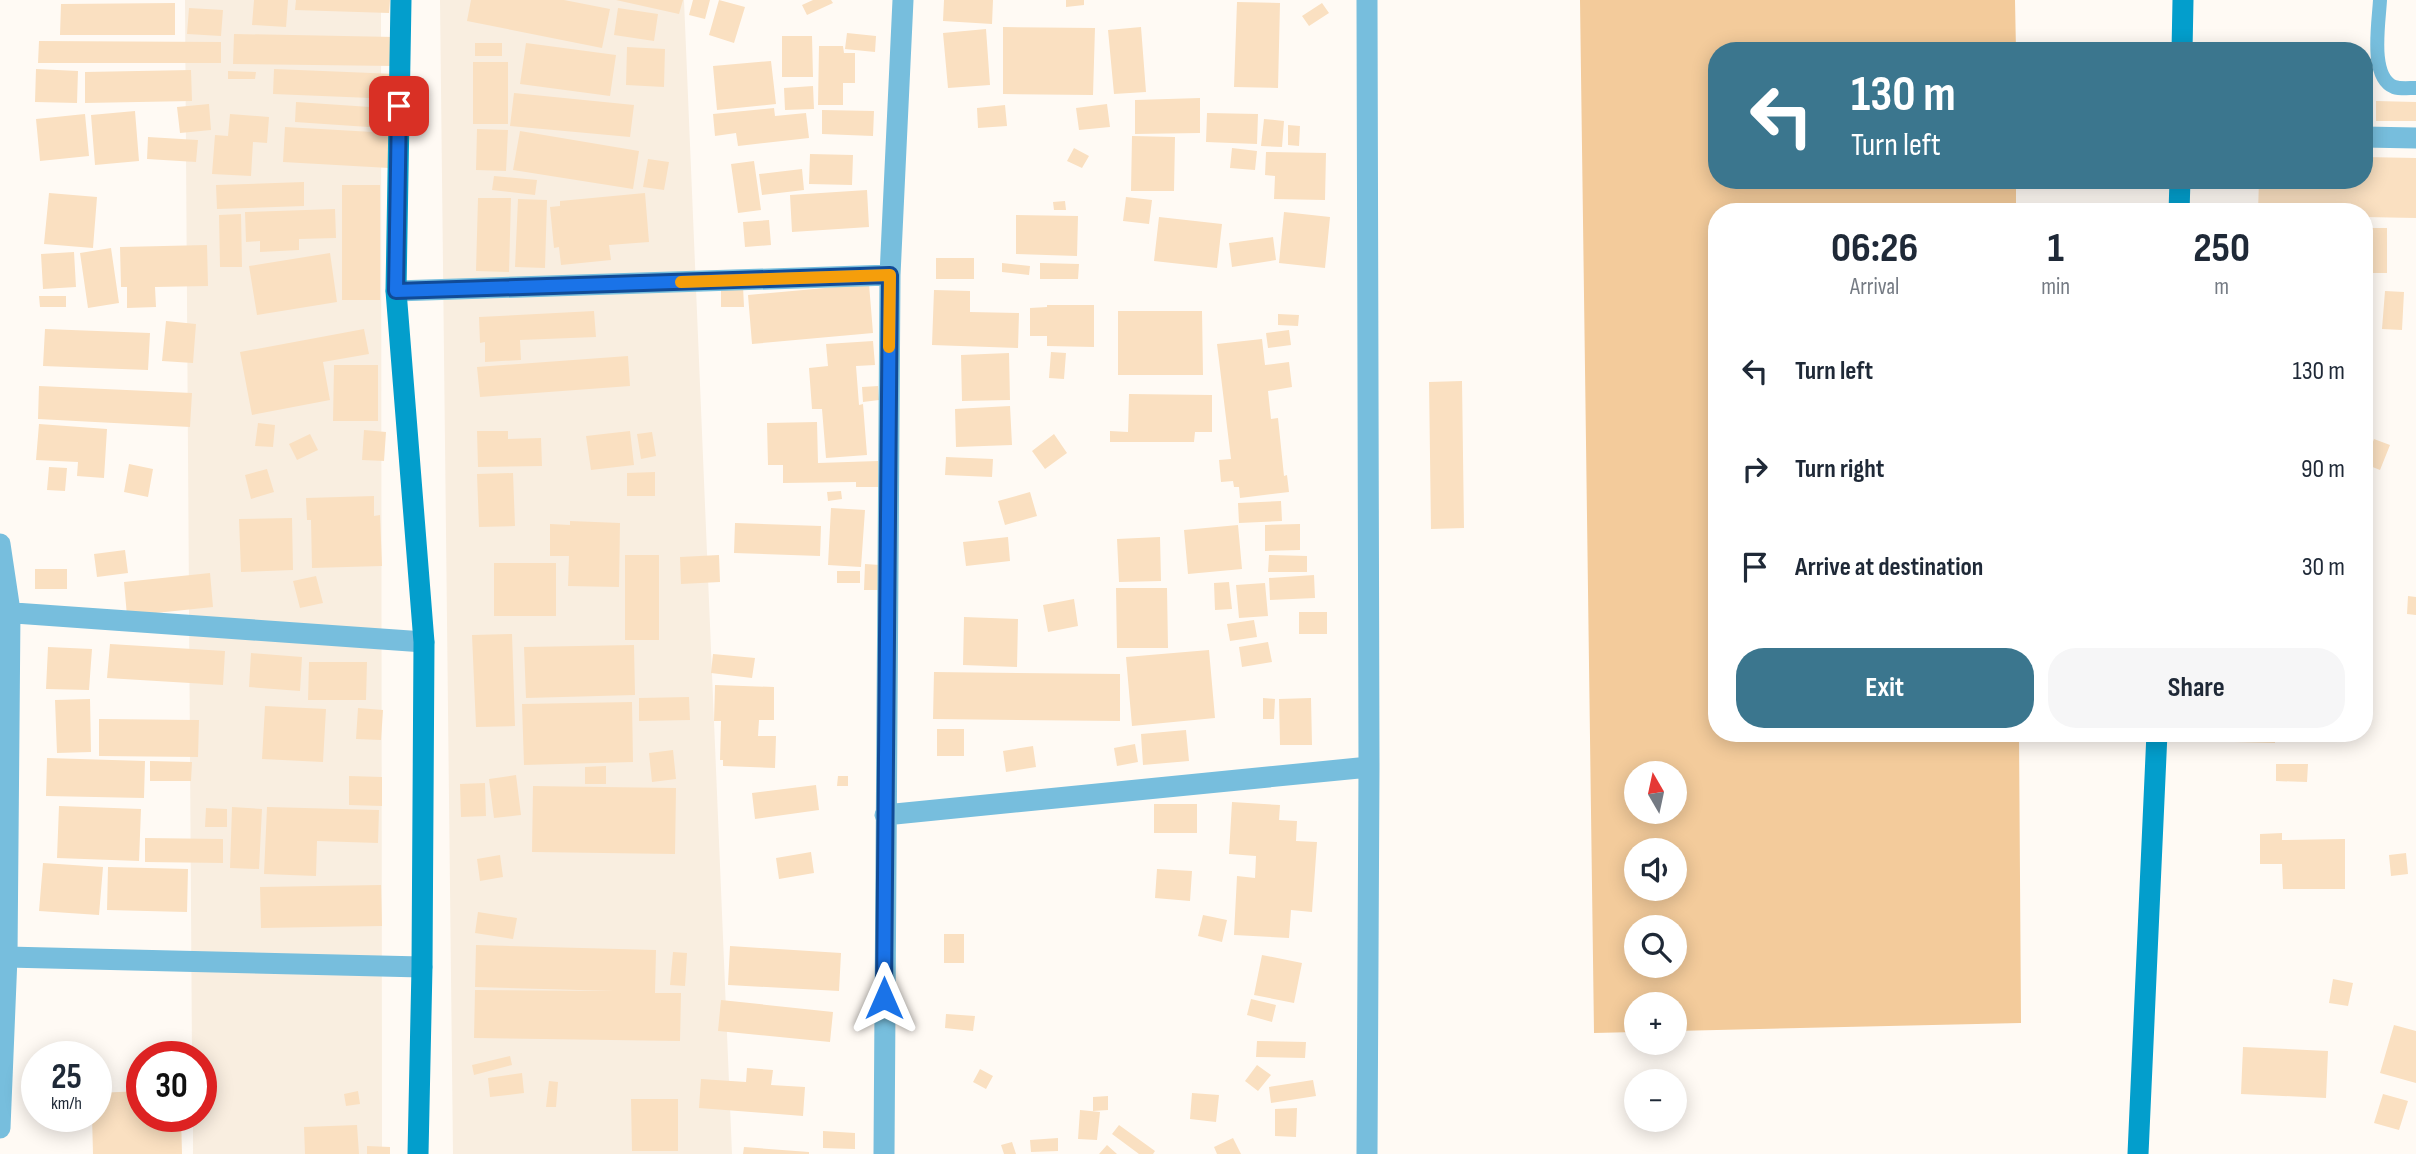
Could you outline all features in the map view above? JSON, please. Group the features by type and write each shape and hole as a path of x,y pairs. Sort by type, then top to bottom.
{"main road":[{"path":"401,0 396,291 424,642 418,1154"},
{"path":"2182,42 2183,0"},
{"path":"2138,1154 2157,742"}],"street":[{"path":"884,1154 890,275 903,0"},
{"path":"1367,0 1367,1154"},
{"path":"2373,137 2416,138"},
{"path":"396,291 890,275"},
{"path":"0,544 5,612 7,957 0,1128"},
{"path":"5,612 424,642"},
{"path":"885,815 1369,767"},
{"path":"7,957 422,967"}],"lane":[{"path":"2380,0 2378,61 2383,79 2395,88 2416,88"}],"shaded area":[{"path":"185,0 381,0 382,1154 193,1154 193,1132 217,1132 217,1041 192,1041"},
{"path":"440,0 684,0 732,1154 453,1154"},
{"path":"1580,0 2015,0 2016,42 1708,42 1708,189 2016,189 2016,203 1708,203 1708,742 2019,742 2021,1023 1687,1031 1687,992 1624,992 1624,1032 1594,1033"}],"building":[{"path":"254,0 288,0 286,27 252,25"},
{"path":"296,0 390,0 389,13 295,10"},
{"path":"471,0 564,0 610,9 602,48 467,21"},
{"path":"616,0 683,0 679,14"},
{"path":"693,0 710,0 705,19 689,15"},
{"path":"719,0 745,7 734,43 709,35"},
{"path":"813,0 831,0 833,3 807,15 802,5"},
{"path":"944,0 993,0 992,24 943,21"},
{"path":"1066,0 1084,0 1084,5 1066,7"},
{"path":"1237,2 1280,3 1278,88 1234,87"},
{"path":"175,3 175,35 60,35 61,4"},
{"path":"1322,3 1329,13 1309,26 1302,16"},
{"path":"189,8 223,10 221,36 187,34"},
{"path":"618,8 658,14 654,41 614,35"},
{"path":"1003,27 1095,28 1093,95 1003,94"},
{"path":"1141,27 1146,92 1114,94 1108,30"},
{"path":"986,29 990,85 948,88 943,33"},
{"path":"847,33 876,36 875,52 845,49"},
{"path":"234,34 395,37 394,66 233,64"},
{"path":"782,36 812,36 813,77 782,77"},
{"path":"39,41 221,42 221,63 38,63"},
{"path":"475,43 502,43 502,56 475,56"},
{"path":"526,43 616,55 610,96 520,84"},
{"path":"819,46 843,46 844,53 855,53 855,83 843,83 843,105 818,105"},
{"path":"627,47 665,49 664,87 626,85"},
{"path":"771,61 776,104 717,110 713,66"},
{"path":"473,62 508,62 508,124 473,124"},
{"path":"36,69 78,71 77,103 35,102"},
{"path":"274,69 396,74 395,99 273,94"},
{"path":"191,70 192,101 85,103 85,72"},
{"path":"228,71 256,72 255,79 228,79"},
{"path":"813,86 814,109 785,110 784,88"},
{"path":"514,93 634,105 630,137 510,126"},
{"path":"1200,98 1200,133 1135,134 1135,100"},
{"path":"2376,101 2416,102 2416,121 2376,121"},
{"path":"296,102 385,108 383,128 295,122"},
{"path":"209,104 211,130 180,133 177,107"},
{"path":"1107,104 1110,127 1079,130 1076,108"},
{"path":"1005,105 1007,126 978,128 977,108"},
{"path":"774,108 775,116 806,113 809,138 738,146 736,133 715,136 713,114"},
{"path":"822,110 874,111 873,136 822,134"},
{"path":"135,111 139,161 95,165 91,115"},
{"path":"1207,113 1258,114 1257,144 1206,142"},
{"path":"85,114 89,156 40,161 36,119"},
{"path":"230,114 269,117 267,143 253,142 251,176 212,174 215,135 228,136"},
{"path":"1264,119 1284,121 1282,147 1261,146"},
{"path":"1288,125 1300,126 1299,146 1288,145"},
{"path":"285,127 391,133 389,168 283,162"},
{"path":"477,129 508,130 506,171 476,170"},
{"path":"520,131 639,151 633,189 513,170"},
{"path":"1132,136 1175,137 1174,191 1131,191"},
{"path":"148,137 198,140 196,162 147,159"},
{"path":"1074,148 1089,156 1082,168 1067,161"},
{"path":"1232,148 1257,151 1255,170 1230,168"},
{"path":"1266,152 1326,153 1325,200 1274,199 1275,176 1265,175"},
{"path":"810,154 853,155 852,185 809,184"},
{"path":"2373,157 2416,158 2416,218 2373,217 2373,203 2258,203 2259,189 2373,189"},
{"path":"648,159 669,162 664,190 643,187"},
{"path":"754,161 761,210 738,213 731,164"},
{"path":"802,169 804,190 762,195 759,174"},
{"path":"494,176 537,180 535,195 492,190"},
{"path":"304,182 304,206 217,209 216,185"},
{"path":"342,185 380,185 380,300 342,300"},
{"path":"867,190 869,227 792,232 790,195"},
{"path":"49,193 97,197 93,248 44,244"},
{"path":"645,193 649,242 609,245 611,260 561,265 559,247 554,248 550,207 560,206 560,201"},
{"path":"1126,197 1152,200 1149,224 1123,221"},
{"path":"478,198 511,198 509,272 476,271"},
{"path":"518,199 547,200 545,268 515,267"},
{"path":"1065,201 1066,210 1054,210 1053,202"},
{"path":"335,209 336,238 299,239 299,250 260,252 260,241 246,242 245,212"},
{"path":"1284,212 1330,217 1325,268 1279,263"},
{"path":"241,214 242,267 220,267 219,215"},
{"path":"1016,215 1078,216 1077,256 1016,254"},
{"path":"1159,217 1222,224 1217,268 1154,261"},
{"path":"769,220 771,245 745,247 743,222"},
{"path":"2373,228 2387,228 2387,273 2373,273"},
{"path":"1273,237 1276,260 1232,267 1229,243"},
{"path":"207,245 208,286 155,287 156,307 127,308 127,287 121,287 120,247"},
{"path":"111,248 119,303 88,308 80,253"},
{"path":"74,252 76,287 43,289 41,254"},
{"path":"330,253 337,302 257,315 249,266"},
{"path":"936,258 974,258 974,279 936,279"},
{"path":"1002,263 1030,266 1029,275 1002,272"},
{"path":"1040,263 1079,264 1078,279 1040,279"},
{"path":"869,284 873,333 752,344 748,295"},
{"path":"721,286 743,286 744,307 721,307"},
{"path":"934,290 970,291 970,312 1019,313 1018,348 932,345"},
{"path":"2385,291 2404,292 2402,330 2382,329"},
{"path":"39,296 66,296 66,307 40,307"},
{"path":"1047,305 1094,305 1094,347 1047,346 1047,336 1030,336 1030,308"},
{"path":"594,311 596,337 520,340 521,360 485,362 485,342 480,343 479,317"},
{"path":"1118,311 1202,311 1203,375 1118,375"},
{"path":"1278,314 1299,315 1298,326 1278,325"},
{"path":"166,321 196,324 193,363 162,361"},
{"path":"45,329 150,333 148,370 43,366"},
{"path":"364,329 369,354 323,362 330,400 252,415 240,352"},
{"path":"1289,330 1291,345 1268,348 1266,333"},
{"path":"1262,339 1265,365 1289,362 1292,387 1268,391 1271,419 1278,418 1284,476 1287,475 1289,492 1240,498 1239,487 1234,487 1233,481 1221,482 1219,460 1231,459 1217,344"},
{"path":"873,341 875,365 856,366 859,405 863,404 867,455 826,458 822,409 812,409 809,368 828,366 826,344"},
{"path":"1051,352 1066,353 1064,379 1049,378"},
{"path":"1009,353 1010,400 962,401 961,355"},
{"path":"628,356 630,386 480,397 477,367"},
{"path":"334,365 378,365 378,421 333,421"},
{"path":"1462,381 1464,528 1431,529 1429,382"},
{"path":"39,386 192,393 190,427 38,419"},
{"path":"878,386 879,400 863,402 862,387"},
{"path":"1129,394 1212,395 1212,432 1195,432 1194,442 1110,442 1110,431 1128,432"},
{"path":"1010,406 1012,445 956,447 955,409"},
{"path":"817,422 818,463 878,461 879,487 856,487 856,482 783,483 783,465 768,465 767,423"},
{"path":"258,423 275,425 273,447 255,446"},
{"path":"39,424 107,429 104,478 77,476 78,462 36,460"},
{"path":"364,430 386,432 384,461 362,460"},
{"path":"477,431 508,431 508,439 541,438 542,466 478,467"},
{"path":"630,431 634,465 591,470 586,436"},
{"path":"652,432 656,456 641,459 637,434"},
{"path":"310,434 318,450 297,460 289,444"},
{"path":"1054,434 1067,453 1045,469 1032,451"},
{"path":"2374,439 2390,445 2380,470 2373,467"},
{"path":"946,457 993,459 992,477 945,475"},
{"path":"129,464 153,469 148,497 124,492"},
{"path":"49,467 67,468 65,491 47,490"},
{"path":"267,469 274,492 251,499 245,475"},
{"path":"655,472 655,496 627,496 627,473"},
{"path":"513,473 515,526 479,527 477,474"},
{"path":"841,491 842,499 828,501 827,492"},
{"path":"1030,492 1037,516 1005,525 998,501"},
{"path":"374,496 374,516 380,515 382,566 312,568 311,520 307,520 306,498"},
{"path":"1281,501 1282,521 1239,523 1238,503"},
{"path":"831,508 865,510 861,567 828,565"},
{"path":"292,518 293,570 241,572 239,519"},
{"path":"570,521 620,523 619,587 568,586 569,556 550,556 550,524 570,525"},
{"path":"735,523 821,526 820,556 734,553"},
{"path":"1300,524 1300,550 1265,551 1265,525"},
{"path":"1238,525 1242,569 1188,574 1184,530"},
{"path":"1008,537 1010,561 966,566 963,542"},
{"path":"1160,537 1161,581 1119,582 1117,539"},
{"path":"125,550 128,573 97,577 94,554"},
{"path":"625,555 659,555 659,640 625,640"},
{"path":"719,555 720,582 681,584 680,557"},
{"path":"1269,555 1307,556 1307,572 1268,572"},
{"path":"494,563 556,563 556,616 494,616"},
{"path":"865,564 880,565 880,590 864,590"},
{"path":"35,569 67,569 67,589 35,589"},
{"path":"837,571 860,571 860,583 837,583"},
{"path":"210,573 213,607 127,616 124,582"},
{"path":"1314,575 1315,598 1270,600 1269,578"},
{"path":"316,576 323,603 300,608 293,581"},
{"path":"1229,582 1232,609 1215,610 1214,583"},
{"path":"1265,583 1268,616 1239,618 1236,585"},
{"path":"1116,588 1167,588 1168,648 1117,648"},
{"path":"2408,596 2416,597 2416,615 2407,614"},
{"path":"1074,599 1078,626 1048,632 1043,605"},
{"path":"1299,612 1327,612 1327,634 1299,634"},
{"path":"964,617 1018,619 1017,667 963,665"},
{"path":"1254,620 1257,637 1230,641 1227,624"},
{"path":"512,634 515,726 476,727 472,635"},
{"path":"1268,642 1272,662 1242,667 1239,647"},
{"path":"110,644 225,651 223,685 107,678"},
{"path":"634,645 635,695 526,698 524,647"},
{"path":"48,647 92,649 89,690 46,689"},
{"path":"1209,650 1215,718 1132,726 1126,657"},
{"path":"251,653 302,657 300,691 249,687"},
{"path":"713,654 755,658 752,678 711,673"},
{"path":"309,662 367,662 366,700 308,700"},
{"path":"934,672 1120,674 1120,721 933,719"},
{"path":"715,685 774,687 774,720 759,720 758,736 776,736 775,768 723,766 723,760 720,760 721,721 714,721"},
{"path":"689,697 690,720 639,721 639,698"},
{"path":"1263,698 1275,699 1274,719 1263,719"},
{"path":"1311,698 1312,745 1280,745 1279,699"},
{"path":"90,699 91,752 57,753 55,700"},
{"path":"632,702 633,762 524,765 522,704"},
{"path":"265,706 326,709 323,762 262,759"},
{"path":"358,708 383,710 381,740 356,739"},
{"path":"99,719 199,720 198,757 99,756"},
{"path":"937,729 964,729 964,756 937,756"},
{"path":"1186,730 1189,761 1143,765 1141,734"},
{"path":"1135,744 1138,762 1117,766 1114,748"},
{"path":"1033,746 1036,767 1006,772 1003,751"},
{"path":"673,750 676,779 652,782 649,753"},
{"path":"47,758 145,761 144,798 46,796"},
{"path":"150,761 192,762 191,781 150,781"},
{"path":"2276,764 2308,764 2307,782 2276,781"},
{"path":"606,766 606,784 585,784 585,767"},
{"path":"516,775 521,815 494,818 489,779"},
{"path":"349,776 382,777 382,806 349,805"},
{"path":"838,776 848,776 848,786 837,786"},
{"path":"485,783 486,816 461,817 460,784"},
{"path":"816,785 819,810 755,819 752,793"},
{"path":"533,786 676,788 675,854 532,852"},
{"path":"1232,802 1280,805 1279,820 1297,821 1296,841 1317,842 1312,912 1291,910 1289,938 1234,935 1237,876 1255,878 1256,856 1229,854"},
{"path":"1154,804 1197,804 1197,833 1154,833"},
{"path":"59,806 141,809 139,861 57,858"},
{"path":"232,807 262,809 259,869 230,868"},
{"path":"267,807 379,810 378,843 317,841 316,876 264,874"},
{"path":"206,808 227,809 227,827 205,827"},
{"path":"2282,833 2282,840 2345,839 2345,889 2283,889 2282,864 2260,864 2260,834"},
{"path":"145,838 223,839 223,863 145,862"},
{"path":"811,852 814,873 779,879 776,858"},
{"path":"2406,853 2408,874 2391,876 2389,855"},
{"path":"500,855 503,877 480,881 477,859"},
{"path":"43,863 103,867 99,915 39,911"},
{"path":"108,867 188,869 187,912 107,910"},
{"path":"1157,869 1192,871 1190,901 1155,898"},
{"path":"381,885 382,926 261,928 260,887"},
{"path":"478,912 517,918 513,939 475,933"},
{"path":"1203,915 1227,920 1222,942 1198,936"},
{"path":"944,934 964,934 964,963 944,963"},
{"path":"476,945 656,950 655,993 681,993 680,1041 474,1038 475,990 614,991 475,987"},
{"path":"730,946 841,953 839,991 728,985"},
{"path":"673,952 687,953 685,986 670,985"},
{"path":"1262,955 1302,963 1294,1003 1254,995"},
{"path":"2333,979 2353,983 2348,1006 2329,1003"},
{"path":"1251,999 1276,1005 1272,1022 1247,1015"},
{"path":"721,1000 833,1012 830,1042 718,1031"},
{"path":"946,1014 975,1016 973,1031 945,1028"},
{"path":"2394,1025 2416,1031 2416,1083 2380,1073"},
{"path":"1257,1041 1306,1042 1305,1058 1256,1057"},
{"path":"2243,1047 2328,1051 2326,1098 2241,1094"},
{"path":"510,1056 512,1065 474,1075 472,1065"},
{"path":"1257,1065 1271,1075 1258,1091 1245,1081"},
{"path":"747,1068 773,1070 771,1085 805,1087 803,1116 699,1108 701,1079 746,1082"},
{"path":"980,1069 993,1076 986,1089 973,1082"},
{"path":"522,1073 524,1093 490,1097 488,1078"},
{"path":"1313,1080 1316,1096 1271,1103 1269,1087"},
{"path":"549,1081 558,1082 556,1107 546,1107"},
{"path":"358,1091 360,1104 346,1106 344,1094"},
{"path":"112,1092 126,1092 126,1132 181,1132 182,1154 93,1154 92,1132 112,1132"},
{"path":"1192,1093 1219,1095 1216,1122 1190,1119"},
{"path":"2383,1094 2408,1101 2399,1130 2374,1123"},
{"path":"1108,1096 1108,1110 1093,1111 1093,1097"},
{"path":"631,1099 678,1099 678,1151 632,1151"},
{"path":"1297,1108 1296,1137 1275,1136 1275,1109"},
{"path":"1080,1110 1100,1112 1097,1140 1078,1139"},
{"path":"357,1125 359,1154 305,1154 304,1127"},
{"path":"1119,1125 1155,1151 1153,1154 1139,1154 1112,1134"},
{"path":"823,1131 855,1133 855,1149 823,1148"},
{"path":"1058,1138 1058,1151 1031,1152 1030,1140"},
{"path":"1233,1138 1241,1154 1217,1154 1214,1147"},
{"path":"1012,1142 1016,1154 1004,1154 1001,1145"},
{"path":"1107,1145 1117,1154 1099,1154"},
{"path":"367,1146 390,1147 390,1154 367,1154"},
{"path":"744,1147 809,1152 809,1154 743,1154"}],"slow traffic":[{"path":"681,282 890,275 889,347"}],"route":[{"path":"399,106 396,291 890,275 884,998"}]}
